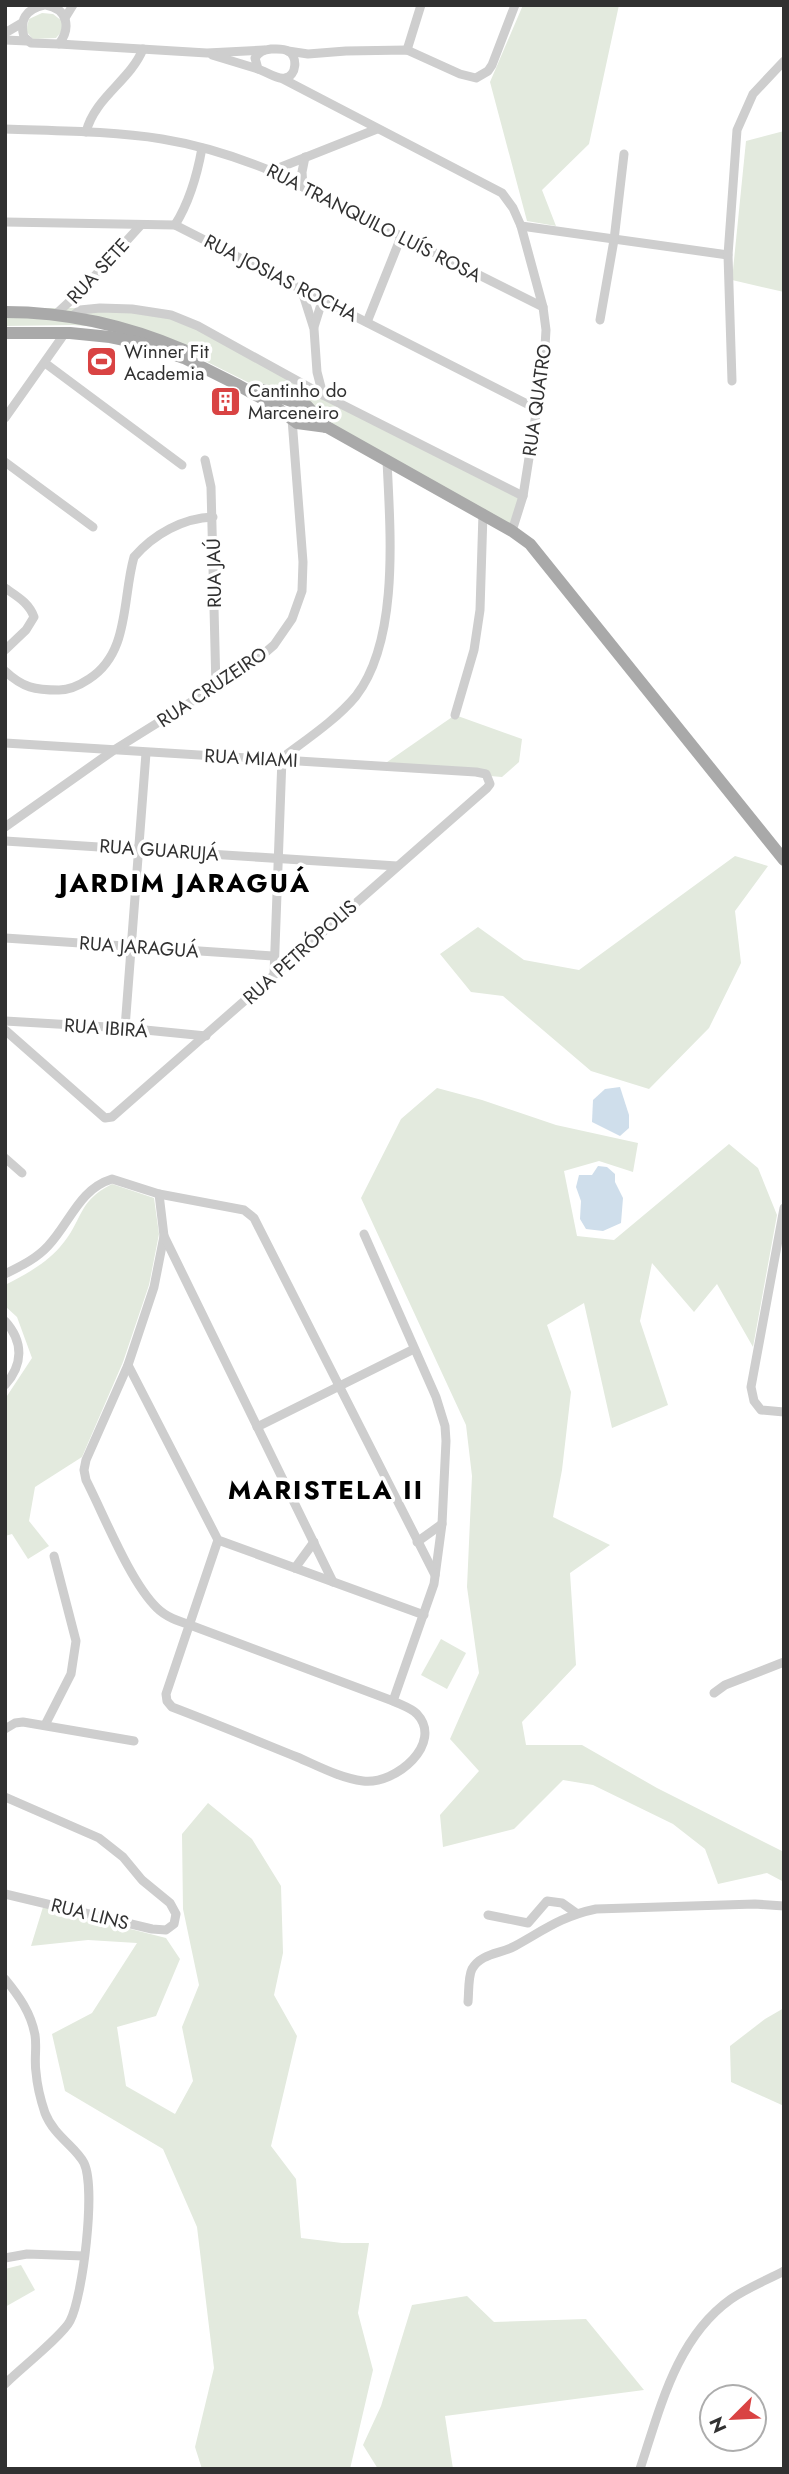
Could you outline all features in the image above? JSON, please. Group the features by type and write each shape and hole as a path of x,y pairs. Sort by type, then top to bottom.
{"main road":[{"path":"5,312 71,317 150,335 276,396 307,407 327,427 512,531 530,544 778,846 784,860"},
{"path":"29,333 55,315"},
{"path":"5,333 65,333 110,337 144,344 184,358 272,404 300,425 327,427"}],"street":[{"path":"23,5 22,29 26,40"},
{"path":"59,44 65,36 66,23 73,5"},
{"path":"407,50 421,5"},
{"path":"5,40 207,53 264,50 307,54 407,50 460,75 476,78 488,71 492,65 515,5"},
{"path":"5,33 23,20 30,11 46,6 66,23 72,34 85,45"},
{"path":"86,132 91,114 138,61 143,50"},
{"path":"258,69 255,58 264,50"},
{"path":"288,51 295,59 294,68 310,92"},
{"path":"207,53 283,79 377,129"},
{"path":"283,79 287,78 307,54"},
{"path":"732,381 728,255 737,130 752,94 784,61"},
{"path":"271,171 377,129"},
{"name":"RUA QUATRO","path":"377,129 502,193 521,226 543,307 546,330 523,496 512,531"},
{"name":"RUA TRANQUILO LUÍS ROSA","path":"5,130 86,132 162,139 242,159 543,307"},
{"path":"175,225 193,186 202,148"},
{"path":"600,320 614,240 624,154"},
{"path":"303,187 302,172 306,157"},
{"name":"RUA JOSIAS ROCHA","path":"5,222 175,225 537,409"},
{"name":"RUA SETE","path":"55,315 82,290 140,226"},
{"path":"521,226 728,255"},
{"path":"367,322 401,237"},
{"path":"301,288 314,329 317,372 323,395"},
{"path":"82,290 87,309"},
{"path":"314,329 323,298"},
{"path":"71,317 80,310 87,309 132,309 171,315 198,326 323,395 523,496"},
{"path":"111,325 132,309"},
{"path":"5,418 65,333"},
{"path":"45,363 182,465"},
{"path":"302,383 310,380 317,372"},
{"path":"292,419 293,409 307,407 313,418 301,430 294,443"},
{"name":"RUA CRUZEIRO","path":"6,826 114,750 252,664 274,645 292,619 302,591 303,562 292,419"},
{"name":"RUA JAÚ","path":"205,460 211,487 213,517 216,688"},
{"path":"274,975 282,758 332,719 356,696 371,669 382,634 388,597 387,460"},
{"path":"5,462 93,527"},
{"path":"455,715 474,650 480,610 483,513"},
{"path":"5,671 18,683 39,690 65,690 85,682 99,672 110,659 118,642 134,557 143,547 180,523 195,518 213,517"},
{"path":"5,588 31,608 34,617 26,631 5,650"},
{"name":"RUA MIAMI","path":"5,743 476,772 486,774 490,783"},
{"path":"125,1028 146,753"},
{"name":"RUA PETRÓPOLIS","path":"5,1030 108,1118 206,1036 488,788 490,783"},
{"path":"5,834 6,826"},
{"name":"RUA GUARUJÁ","path":"5,841 397,866"},
{"name":"RUA JARAGUÁ","path":"5,938 273,956"},
{"name":"RUA IBIRÁ","path":"5,1021 206,1036"},
{"path":"5,1158 22,1173"},
{"path":"5,1273 30,1261 47,1247 82,1198 93,1187 112,1179 159,1194 244,1210 254,1218 435,1575"},
{"path":"159,1194 164,1236 154,1287 128,1365 86,1460 84,1470 97,1502 147,1597 172,1619 190,1626 393,1701 414,1711 424,1726 423,1739 418,1754 408,1766 379,1781 347,1778 172,1707 166,1694 190,1626 218,1540"},
{"path":"784,1208 751,1387 754,1401 761,1410 784,1412"},
{"path":"364,1234 436,1398 445,1426 442,1524 433,1591 393,1701"},
{"path":"164,1236 333,1582"},
{"path":"5,1321 13,1329 20,1348 19,1364 5,1385"},
{"path":"257,1427 414,1349"},
{"path":"128,1365 218,1540 424,1615"},
{"path":"417,1542 442,1524"},
{"path":"295,1568 314,1542"},
{"path":"45,1725 71,1674 76,1641 54,1556"},
{"path":"715,1693 725,1685 784,1662"},
{"path":"5,1728 15,1723 45,1725 134,1741"},
{"name":"RUA LINS","path":"5,1797 99,1838 123,1857 142,1880 170,1903 176,1914 174,1924 166,1930 152,1929 5,1894"},
{"path":"488,1915 528,1923 547,1901 562,1903 576,1913"},
{"path":"468,2002 471,1970 481,1958 513,1947 556,1921 576,1913 596,1909 755,1903 784,1906"},
{"path":"5,1979 24,2003 35,2034 36,2073 46,2115 60,2138 83,2161 88,2174 84,2256 77,2301 69,2323 5,2384"},
{"path":"5,2258 27,2254 84,2256"},
{"path":"640,2469 667,2386 695,2334 730,2300 784,2271"}],"shaded area":[{"path":"523,5 619,5 589,144 542,190 556,226 527,221 490,82"},
{"path":"42,13 53,14 62,21 62,31 56,38 33,39 26,31 29,19"},
{"path":"784,131 784,292 732,280 746,141"},
{"path":"5,308 84,308 171,315 520,498 512,528 288,402 187,352 112,328 73,325 5,326"},
{"path":"455,715 522,739 519,762 502,777 380,767"},
{"path":"735,856 768,866 735,911 741,963 709,1028 649,1089 591,1071 503,996 471,992 440,954 478,927 524,960 579,970"},
{"path":"437,1088 556,1125 638,1143 633,1172 599,1161 564,1171 577,1236 614,1240 729,1144 758,1168 777,1215 753,1347 717,1284 694,1312 652,1263 640,1321 668,1405 612,1428 584,1303 547,1325 571,1392 562,1470 553,1517 610,1545 570,1573 576,1665 522,1722 526,1745 582,1745 657,1788 784,1852 784,1882 767,1873 718,1884 705,1849 673,1824 593,1785 563,1780 514,1829 443,1847 440,1815 479,1771 450,1739 479,1673 467,1587 472,1476 466,1425 361,1198 401,1119"},
{"path":"112,1184 154,1198 159,1234 149,1285 123,1362 82,1457 35,1487 29,1521 49,1546 28,1559 12,1534 5,1536 5,1399 32,1358 17,1317 5,1306 5,1285 48,1259 68,1237 86,1205"},
{"path":"441,1639 466,1653 447,1689 421,1675"},
{"path":"208,1803 252,1839 281,1886 283,1953 274,1995 297,2036 271,2146 296,2179 301,2238 369,2243 358,2313 373,2370 350,2469 202,2469 195,2447 214,2368 197,2227 163,2149 65,2091 52,2034 92,2013 137,1943 88,1940 31,1946 43,1907 166,1938 180,1959 156,2016 117,2027 126,2086 175,2114 193,2081 182,2027 199,1985 183,1909 182,1834"},
{"path":"784,2008 784,2106 731,2082 730,2046"},
{"path":"21,2265 35,2290 5,2307 5,2269"},
{"path":"467,2296 494,2322 586,2319 644,2390 445,2416 453,2469 378,2469 363,2445 381,2406 412,2305"}],"water":[{"path":"620,1087 629,1115 629,1128 620,1136 592,1122 593,1100 605,1089"},
{"path":"598,1166 607,1167 615,1174 615,1182 623,1198 621,1223 603,1231 586,1229 580,1219 581,1201 576,1187 579,1175 592,1175"}],"place":[{"name":"Winner Fit Academia","path":"101,362"},
{"name":"Cantinho do Marceneiro","path":"225,401"}],"district":[{"name":"JARDIM JARAGUÁ","path":"185,883"},
{"name":"MARISTELA II","path":"326,1490"}]}
